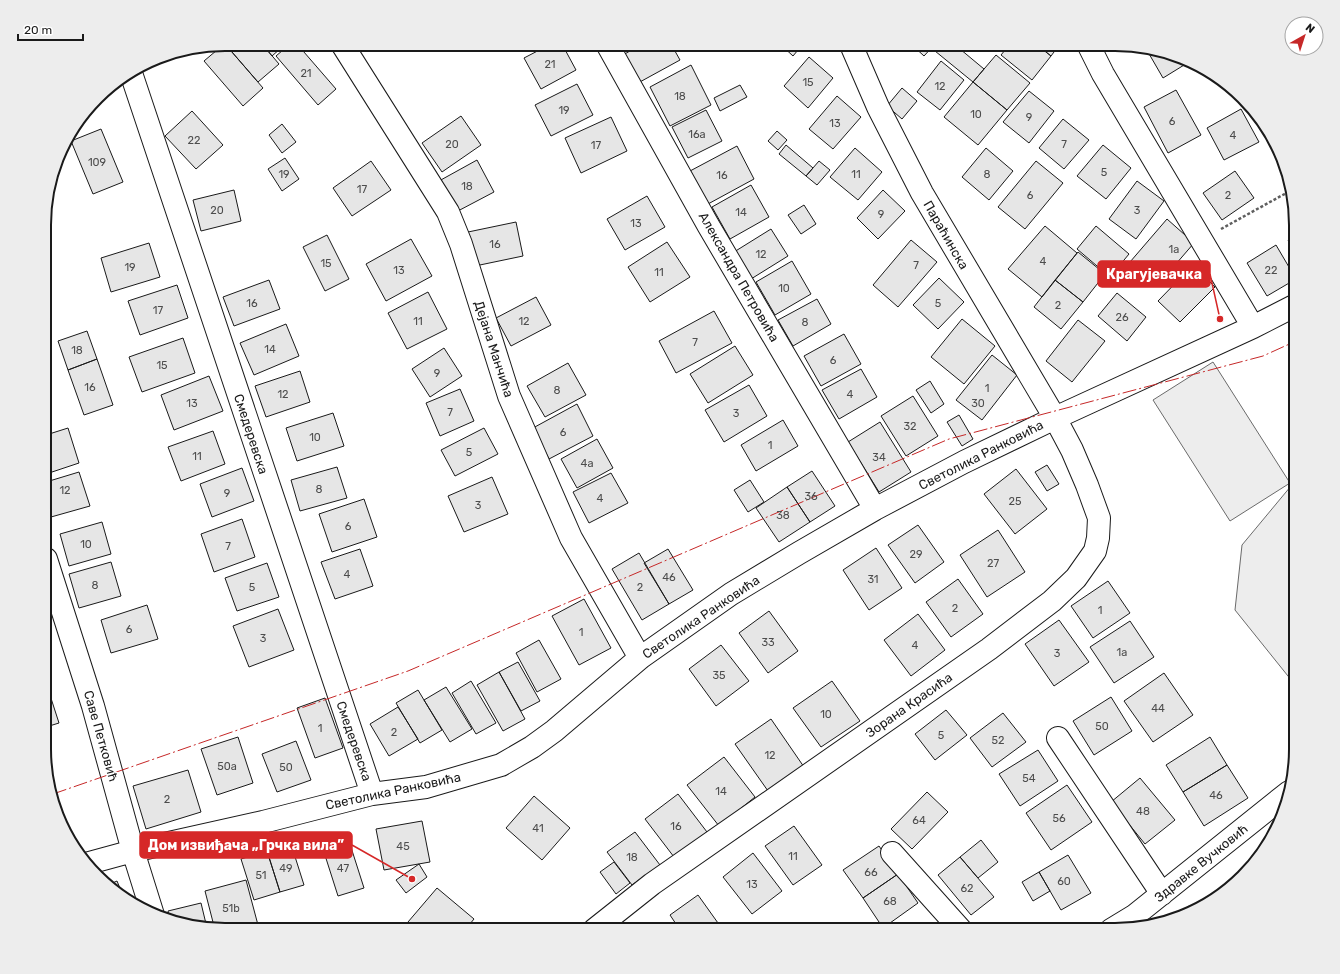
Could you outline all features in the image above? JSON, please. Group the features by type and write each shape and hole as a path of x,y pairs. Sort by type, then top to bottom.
{"street":[{"name":"Дејана Манчића","path":"346,51 448,212 461,244 509,396 571,538 640,658"},
{"name":"Александра Петровића","path":"611,51 708,225 874,509"},
{"name":"Параћинска","path":"854,51 878,106 922,193 1054,418"},
{"path":"1092,51 1103,74 1253,327"},
{"name":"Смедеревска","path":"133,78 372,794"},
{"name":"Светолика Ранковића","path":"92,862 133,851 263,822 372,794 426,787 501,765 532,748 640,658 731,594 874,509 964,462 1054,418 1253,327 1289,309"},
{"name":"Зорана Красића","path":"603,923 652,884 989,649 1052,601 1076,578 1095,551 1098,538 1099,518 1088,485 1072,450 1054,418"},
{"name":"Саве Петковић","path":"51,575 93,706 133,851 150,906"},
{"path":"1058,738 1162,894"},
{"name":"Здравке Вучковић","path":"1122,923 1162,894 1282,798"},
{"path":"892,853 955,923"}],"path":[{"path":"1201,240 1286,193"}],"shaded area":[{"path":"1213,362 1289,484 1230,521 1153,400"},
{"path":"1289,488 1289,677 1235,610 1242,545"}],"building":[{"path":"216,51 231,51 263,88 243,106 204,61"},
{"path":"231,51 268,51 279,64 258,82"},
{"path":"268,51 278,51 272,56"},
{"path":"282,51 303,51 336,89 318,105 276,56"},
{"path":"538,51 566,51 576,70 541,89 524,58"},
{"path":"630,51 675,51 680,60 638,83 623,55"},
{"path":"788,51 797,51 793,56"},
{"path":"919,51 929,51 924,56"},
{"path":"935,51 962,51 984,69 973,82"},
{"path":"1004,51 1045,51 1051,56 1032,80 1001,55"},
{"path":"1045,51 1055,51 1051,56"},
{"path":"1149,54 1184,65 1163,78"},
{"path":"996,55 1030,83 1007,110 973,82"},
{"path":"809,57 833,78 808,108 784,86"},
{"path":"941,61 964,80 940,110 917,92"},
{"path":"691,65 711,105 670,126 650,87"},
{"path":"973,82 1007,110 978,145 944,117"},
{"path":"577,84 593,115 551,136 535,105"},
{"path":"740,85 747,97 720,111 714,98"},
{"path":"902,88 917,101 902,119 887,106"},
{"path":"1176,90 1201,135 1168,153 1144,107"},
{"path":"1029,91 1054,111 1029,143 1003,122"},
{"path":"837,96 861,117 833,149 809,129"},
{"path":"1241,109 1259,142 1224,160 1207,128"},
{"path":"706,110 722,141 688,158 672,127"},
{"path":"192,111 223,145 196,169 165,136"},
{"path":"461,116 481,145 442,172 422,143"},
{"path":"611,117 627,151 581,173 565,138"},
{"path":"1063,119 1089,140 1064,169 1039,148"},
{"path":"282,124 296,142 282,153 269,135"},
{"path":"101,129 123,182 93,194 72,143 73,140"},
{"path":"777,131 787,140 778,150 768,141"},
{"path":"786,145 813,168 806,176 779,154"},
{"path":"1103,145 1131,168 1106,199 1077,176"},
{"path":"737,146 754,179 708,204 690,171"},
{"path":"855,148 882,172 858,200 830,177"},
{"path":"986,148 1013,171 989,200 962,177"},
{"path":"285,158 299,179 282,191 268,169"},
{"path":"477,160 494,192 456,212 439,181"},
{"path":"371,161 391,190 352,216 333,188"},
{"path":"819,161 830,170 817,185 806,176"},
{"path":"1036,161 1063,183 1025,229 998,207"},
{"path":"1235,171 1254,198 1222,220 1203,193"},
{"path":"1137,181 1164,201 1136,239 1109,219"},
{"path":"751,185 769,217 730,239 712,207"},
{"path":"234,190 241,221 201,231 193,200"},
{"path":"883,190 905,211 878,239 857,218"},
{"path":"647,196 665,227 625,250 607,219"},
{"path":"804,205 816,224 801,234 788,215"},
{"path":"1167,219 1194,243 1157,286 1130,262"},
{"path":"516,222 523,256 475,266 468,232"},
{"path":"1045,226 1077,253 1042,297 1008,269"},
{"path":"1096,226 1129,254 1110,277 1077,249"},
{"path":"771,229 788,256 751,279 734,252"},
{"path":"327,235 349,279 325,291 303,247"},
{"path":"411,239 432,276 386,301 366,264"},
{"path":"911,240 937,262 898,307 873,285"},
{"path":"667,242 690,277 650,302 628,267"},
{"path":"149,243 160,277 111,292 101,258"},
{"path":"1276,245 1289,267 1289,283 1267,296 1247,263"},
{"path":"1078,252 1105,274 1083,302 1055,280"},
{"path":"792,261 811,294 775,315 756,282"},
{"path":"1193,265 1215,287 1180,322 1158,301"},
{"path":"939,278 964,302 938,329 913,305"},
{"path":"269,280 280,309 234,326 223,297"},
{"path":"1055,280 1083,302 1061,329 1034,307"},
{"path":"177,285 188,318 140,335 128,301"},
{"path":"428,292 447,329 407,349 388,313"},
{"path":"1117,293 1146,317 1127,341 1098,316"},
{"path":"536,297 551,325 511,346 496,318"},
{"path":"817,299 831,324 793,346 778,320"},
{"path":"714,311 732,343 676,373 659,341"},
{"path":"962,319 995,346 964,384 931,357"},
{"path":"1078,320 1105,341 1072,382 1046,361"},
{"path":"286,324 299,356 254,375 240,343"},
{"path":"87,331 97,359 68,370 58,341"},
{"path":"844,334 861,364 821,386 804,356"},
{"path":"183,338 195,373 142,392 129,357"},
{"path":"735,346 753,375 708,403 690,374"},
{"path":"444,348 462,376 430,397 412,369"},
{"path":"992,355 1017,375 982,420 956,400"},
{"path":"97,359 113,405 84,415 68,370"},
{"path":"568,363 586,395 545,417 527,386"},
{"path":"861,369 877,397 839,419 822,390"},
{"path":"300,371 310,402 266,417 255,386"},
{"path":"209,376 223,411 174,430 161,395"},
{"path":"930,381 944,404 931,413 916,390"},
{"path":"749,385 767,416 724,442 705,410"},
{"path":"460,389 474,421 440,436 426,403"},
{"path":"913,396 938,436 906,456 881,416"},
{"path":"577,404 593,436 549,459 533,428"},
{"path":"333,413 344,446 297,461 286,428"},
{"path":"959,415 973,439 962,446 947,422"},
{"path":"783,420 798,446 756,471 741,445"},
{"path":"880,422 911,472 879,492 848,442"},
{"path":"68,428 79,463 51,472 51,433"},
{"path":"484,428 498,454 455,476 441,450"},
{"path":"213,431 225,464 181,481 168,447"},
{"path":"597,439 613,468 577,488 561,459"},
{"path":"1047,465 1059,484 1047,491 1035,472"},
{"path":"337,467 347,498 300,511 291,480"},
{"path":"242,468 254,501 212,517 200,484"},
{"path":"1016,469 1047,509 1015,534 984,494"},
{"path":"812,471 835,506 810,522 787,487"},
{"path":"79,472 90,506 51,517 51,480"},
{"path":"611,473 628,503 589,523 573,492"},
{"path":"492,477 508,514 464,532 448,496"},
{"path":"750,480 764,502 748,512 734,490"},
{"path":"787,487 810,522 779,542 756,508"},
{"path":"364,499 377,537 332,552 319,514"},
{"path":"242,519 255,557 214,572 201,534"},
{"path":"102,522 111,554 69,566 60,534"},
{"path":"918,525 944,562 915,583 888,545"},
{"path":"998,530 1025,572 987,597 960,555"},
{"path":"876,548 902,588 869,610 843,570"},
{"path":"360,549 373,586 335,599 321,562"},
{"path":"668,549 693,590 669,604 644,563"},
{"path":"639,553 669,604 642,620 612,569"},
{"path":"111,562 121,596 79,608 69,574"},
{"path":"267,563 279,597 237,611 225,578"},
{"path":"958,579 983,614 951,637 926,602"},
{"path":"1108,581 1130,613 1093,638 1071,606"},
{"path":"584,599 611,648 579,665 552,616"},
{"path":"147,605 158,639 111,653 101,620"},
{"path":"278,609 294,650 249,667 233,626"},
{"path":"769,611 798,651 768,673 739,633"},
{"path":"918,614 945,650 911,676 884,640"},
{"path":"1059,620 1089,662 1054,686 1025,644"},
{"path":"1130,621 1154,657 1114,683 1090,647"},
{"path":"539,640 561,679 537,692 516,653"},
{"path":"721,645 749,681 716,706 689,669"},
{"path":"518,662 540,701 521,711 499,672"},
{"path":"499,672 525,719 503,731 477,685"},
{"path":"1164,673 1193,715 1153,742 1124,701"},
{"path":"471,681 496,723 476,734 452,693"},
{"path":"832,681 860,721 821,747 793,708"},
{"path":"446,687 472,729 450,742 424,700"},
{"path":"418,690 442,730 420,743 396,703"},
{"path":"1111,697 1132,731 1094,755 1073,721"},
{"path":"51,698 59,723 51,725"},
{"path":"325,698 343,748 315,758 297,708"},
{"path":"398,707 418,739 389,756 370,724"},
{"path":"946,710 967,735 935,760 915,734"},
{"path":"1003,713 1026,742 992,767 970,738"},
{"path":"771,719 804,767 768,791 735,744"},
{"path":"238,737 253,783 217,795 201,749"},
{"path":"1210,737 1227,765 1183,792 1166,765"},
{"path":"296,741 311,780 277,792 262,754"},
{"path":"1038,750 1058,781 1020,806 999,774"},
{"path":"724,757 755,797 719,826 687,785"},
{"path":"1227,765 1248,798 1204,826 1183,792"},
{"path":"188,770 201,812 146,829 133,786"},
{"path":"1140,778 1175,820 1145,844 1111,802"},
{"path":"1067,785 1092,822 1051,850 1026,813"},
{"path":"927,792 948,812 912,849 891,829"},
{"path":"678,794 707,832 674,857 645,819"},
{"path":"534,796 570,828 542,860 506,828"},
{"path":"422,821 430,862 384,870 376,829"},
{"path":"794,826 822,865 793,885 765,846"},
{"path":"635,832 660,865 632,885 607,852"},
{"path":"981,840 998,862 978,878 960,857"},
{"path":"349,841 364,888 338,896 323,849"},
{"path":"291,844 304,885 280,892 267,851"},
{"path":"879,846 898,874 863,898 843,870"},
{"path":"267,851 280,892 254,900 241,859"},
{"path":"753,853 782,891 752,914 723,877"},
{"path":"1068,855 1091,893 1061,910 1039,872"},
{"path":"960,857 994,897 971,915 938,875"},
{"path":"614,862 630,883 616,894 600,872"},
{"path":"419,864 427,877 406,893 396,880"},
{"path":"1039,872 1050,891 1033,901 1022,882"},
{"path":"898,874 918,903 890,923 880,923 863,898"},
{"path":"246,880 257,923 213,923 205,891"},
{"path":"117,881 120,887 119,887 113,883"},
{"path":"437,888 474,919 471,923 408,922"},
{"path":"698,895 718,923 675,923 670,915"},
{"path":"201,903 206,922 169,914 168,911"}],"power":[{"path":"57,793 408,671 949,439 1263,356 1289,344"}],"place":[{"name":"Крагујевачка","path":"1220,319"},
{"name":"Дом извиђача „Грчка вила”","path":"412,879"}]}
